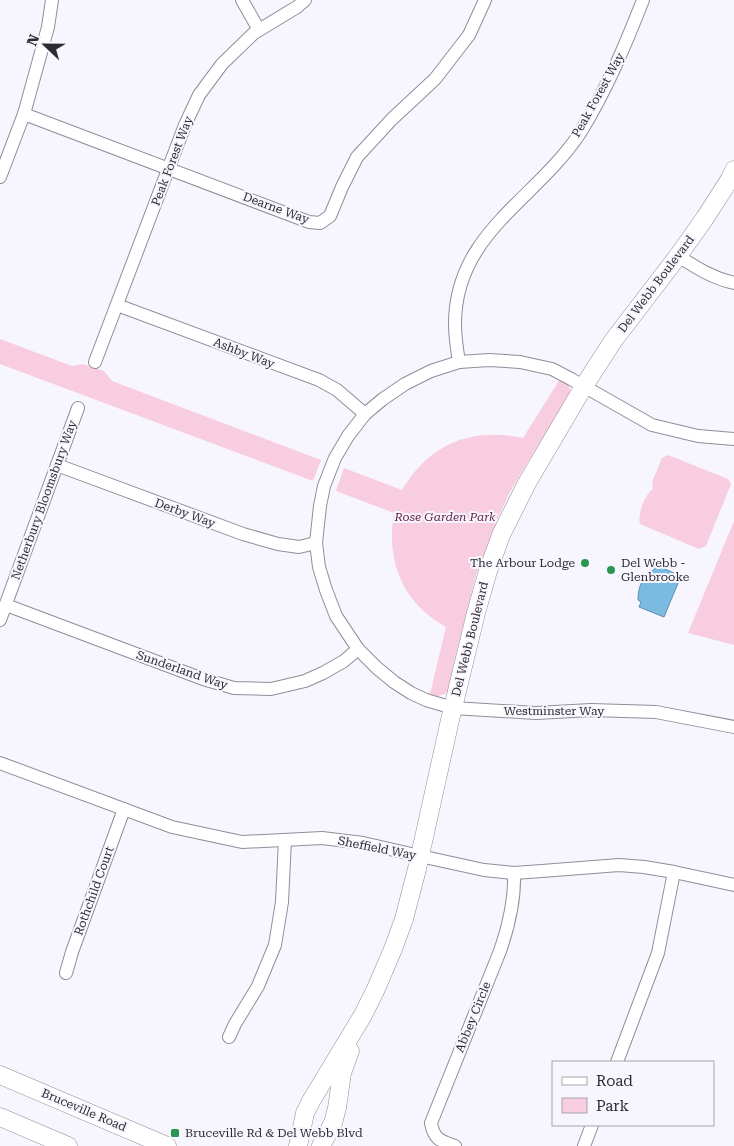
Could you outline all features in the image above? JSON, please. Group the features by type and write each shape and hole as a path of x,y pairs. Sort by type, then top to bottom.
{"street":[{"path":"0,177 24,114 46,36 52,0"},
{"path":"242,0 259,30"},
{"name":"Peak Forest Way","path":"95,362 185,125 199,95 222,64 254,33 297,7 305,0"},
{"name":"Dearne Way","path":"24,114 309,222 320,223 330,216 357,157 392,119 435,79 469,35 485,0"},
{"name":"Peak Forest Way","path":"459,362 455,324 458,293 468,265 483,240 504,215 550,171 579,134 618,63 643,0"},
{"name":"Del Webb Boulevard","path":"298,1146 305,1114 311,1100 375,991 404,919 483,588 502,535 526,483 584,386 613,341 705,218 734,170"},
{"path":"678,256 700,271 734,283"},
{"name":"Ashby Way","path":"117,305 319,380 337,390 365,414"},
{"name":"Westminster Way","path":"734,438 698,436 652,425 552,369 520,362 489,360 459,362 431,371 405,384 365,414 348,436 335,458 324,486 316,543 319,567 336,616 358,649 394,682 426,700 453,708 536,713 591,710 656,712 734,727"},
{"name":"Netherbury Bloomsbury Way","path":"0,620 78,408"},
{"name":"Derby Way","path":"57,466 243,534 278,544 299,547 316,543"},
{"name":"Sunderland Way","path":"6,605 203,679 234,688 271,688 305,681 330,669 358,649"},
{"name":"Sheffield Way","path":"0,763 172,827 242,842 322,838 363,843 484,870 514,873 619,866 644,867 734,885"},
{"name":"Rothchild Court","path":"66,973 124,809"},
{"path":"230,1038 235,1024 258,986 275,945 282,902 285,840"},
{"path":"617,1061 658,953 674,872"},
{"name":"Abbey Circle","path":"455,1146 436,1137 432,1131 431,1124 508,926 515,889 514,873"},
{"name":"Del Webb Boulevard","path":"321,1146 337,1108 342,1073 362,1015"},
{"name":"Bruceville Road","path":"0,1075 167,1146"},
{"path":"0,1117 68,1146"},
{"path":"584,1146 592,1126"}],"green space":[{"path":"0,339 72,366 83,364 104,371 112,381 321,460 313,481 0,364"},
{"name":"Rose Garden Park","path":"560,379 567,382 569,386 571,394 569,402 558,413 524,468 497,520 477,572 452,670 453,681 451,689 441,695 430,694 446,627 418,606 400,579 395,564 393,548 394,513 336,491 344,468 402,490 425,461 438,450 453,443 469,437 486,435 523,438"},
{"path":"668,455 728,479 731,484 706,546 699,549 640,524 642,505 647,495 653,489 652,482 662,458"},
{"path":"734,521 734,645 688,633"}],"water":[{"path":"656,565 681,576 664,617 639,607 641,602 638,600 638,595 641,584 647,573 650,570 653,571"}],"place":[{"name":"The Arbour Lodge","path":"585,563"},
{"name":"Del Webb - Glenbrooke","path":"611,570"},
{"name":"Bruceville Rd & Del Webb Blvd","path":"175,1133"}]}
